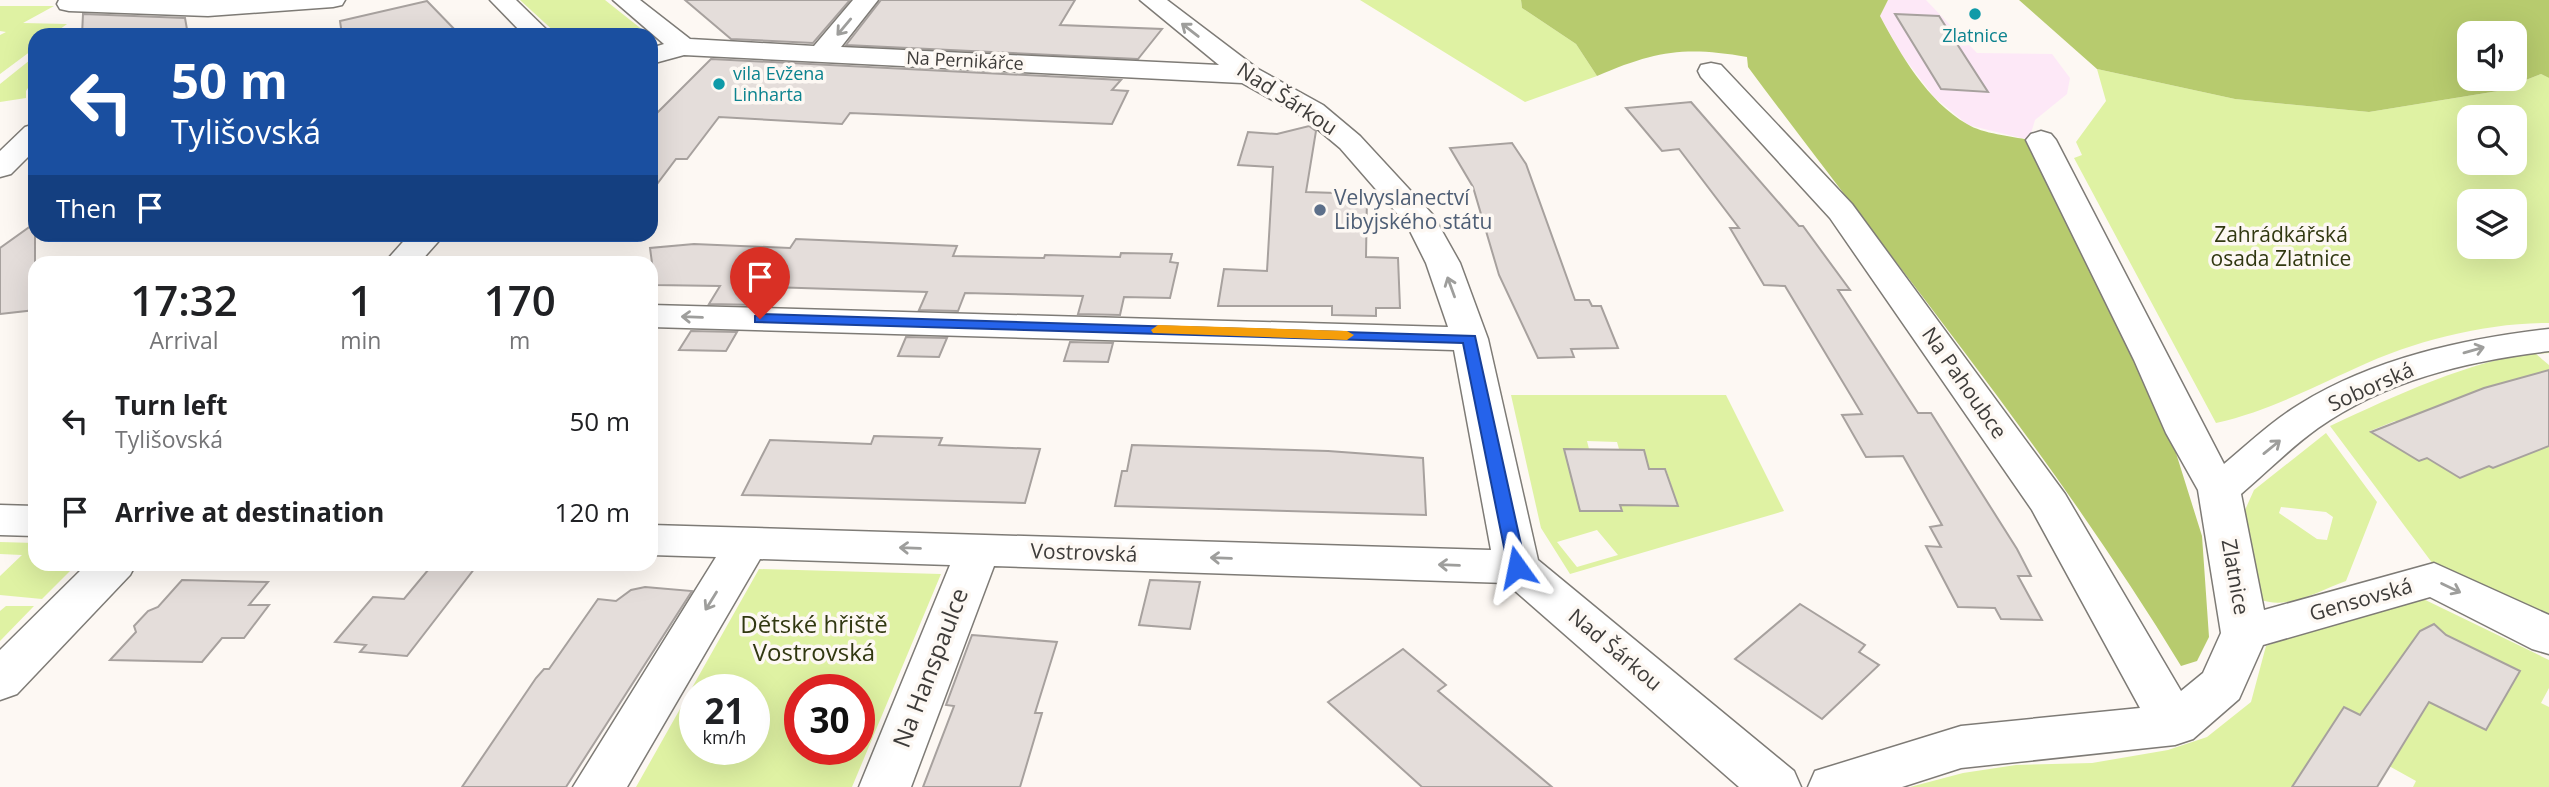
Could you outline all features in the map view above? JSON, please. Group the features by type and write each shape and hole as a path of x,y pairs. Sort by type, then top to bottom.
{"street":[{"path":"69,4 208,9 333,0"},
{"path":"502,0 532,28"},
{"path":"625,0 683,47"},
{"path":"821,54 866,0"},
{"name":"Nad Šárkou","path":"1152,0 1248,75 1313,111 1332,126 1350,142 1422,222 1443,263 1470,339 1517,567 1775,787"},
{"path":"155,28 208,9"},
{"name":"Na Pernikářce","path":"658,54 683,47 1248,75"},
{"name":"Na Pahoubce","path":"1711,71 1841,211 2020,461 2050,504 2175,725"},
{"path":"0,168 28,140"},
{"name":"Zlatnice","path":"2041,140 2153,360 2186,433 2219,490 2245,633 2222,685 2175,725"},
{"path":"408,256 421,242"},
{"path":"658,316 1470,339"},
{"name":"Soborská","path":"2219,490 2314,413 2398,371 2488,346 2549,340"},
{"path":"0,520 28,521"},
{"name":"Vostrovská","path":"658,540 1517,567"},
{"path":"600,787 747,543"},
{"name":"Na Hanspaulce","path":"885,787 978,550"},
{"path":"0,681 107,571"},
{"name":"Gensovská","path":"2245,633 2434,579 2549,636"},
{"path":"1834,787 1961,747 2175,725"}],"shaded area":[{"path":"1888,0 1926,0 1977,53 2052,54 2070,78 2067,94 2035,120 2029,140 1968,125 1934,97 1902,55 1880,16"}],"green space":[{"path":"520,0 605,0 640,28 550,28"},
{"path":"1360,0 1521,0 1522,8 1576,44 1597,76 1525,102"},
{"path":"1521,0 1888,0 1880,16 1916,76 1939,103 1974,127 2029,140 2171,437 2202,536 2209,637 2197,661 2181,666 2132,588 2027,436 1748,67 1747,57 1706,52 1670,53 1636,61 1597,76 1576,44 1522,8"},
{"path":"2019,0 2549,0 2549,78 2541,74 2527,80 2527,21 2457,21 2457,91 2498,91 2369,112 2235,99 2097,69"},
{"path":"0,6 54,6 23,23 67,24 62,28 28,28 28,53 0,74 0,35 6,32 0,31"},
{"path":"28,62 26,98 0,102 0,84"},
{"name":"Zahrádkářská osada Zlatnice","path":"2097,69 2235,99 2369,112 2498,91 2527,91 2527,80 2541,74 2549,78 2549,323 2500,326 2425,342 2378,358 2270,406 2216,423 2074,158 2082,155 2076,142 2106,101"},
{"path":"2549,350 2549,353 2536,354 2549,365 2549,620 2436,568 2330,426 2437,379 2491,361","holes":["2434,407 2460,478 2427,458 2419,461 2370,431 2395,421 2404,427 2420,413"]},
{"path":"1511,395 1726,395 1784,511 1570,574 1541,528","holes":["1587,441 1617,442 1619,449 1644,450 1649,469 1666,469 1678,506 1620,505 1621,511 1580,510 1564,450 1589,449","1597,530 1618,555 1577,567 1557,542"]},
{"path":"2326,433 2377,502 2346,581 2291,601 2280,603 2259,599 2245,510 2254,490","holes":["2281,507 2326,512 2333,517 2327,540 2317,539 2279,513"]},
{"path":"0,542 28,543 28,571 70,571 42,599 0,595 0,576 22,555 0,554"},
{"name":"Dětské hřiště Vostrovská","path":"759,569 941,574 875,732 875,674 784,674 784,765 861,765 852,787 636,787 679,711 679,765 770,765 770,674 700,674"},
{"path":"2413,594 2549,660 2549,688 2541,703 2549,707 2549,787 2413,787 2416,781 2389,766 2406,739 2345,707 2292,787 1910,787 1963,773 2016,765 2092,763 2168,750 2207,737 2251,702 2266,646","holes":["2434,624 2446,635 2519,671 2486,730 2386,679 2420,631"]},
{"path":"6,606 34,606 0,641 0,611"}],"building":[{"path":"685,0 850,0 813,43 731,39"},
{"path":"881,0 1075,0 1060,25 1162,29 1138,59 846,45"},
{"path":"427,1 453,28 341,28 340,21"},
{"path":"83,14 185,18 187,28 82,28"},
{"path":"1895,14 1939,16 1988,92 1941,89"},
{"path":"711,59 1121,80 1112,90 1128,91 1112,124 850,113 842,124 719,117 687,159 676,159 658,183 658,112"},
{"path":"1691,102 1799,226 1803,226 1850,290 1838,290 1918,413 1931,413 2017,549 2031,576 2018,576 2042,620 2001,619 1995,608 1958,607 1926,546 1941,547 1930,527 1942,525 1903,456 1866,457 1842,415 1862,414 1785,286 1764,285 1730,228 1739,228 1679,149 1662,151 1626,108"},
{"path":"1309,126 1316,131 1306,192 1367,194 1366,257 1398,258 1400,308 1376,308 1376,316 1332,315 1332,306 1218,306 1224,269 1267,271 1273,167 1238,165 1248,132 1277,134"},
{"path":"1512,143 1526,164 1575,300 1589,300 1592,306 1601,306 1618,348 1571,349 1574,357 1538,358 1499,275 1473,187 1450,148"},
{"path":"28,228 28,242 35,242 35,256 28,256 28,311 0,314 0,248"},
{"path":"796,239 957,246 953,256 1044,258 1045,255 1120,257 1121,253 1172,254 1170,262 1178,263 1170,298 1124,297 1120,315 1078,314 1083,296 965,293 958,311 919,310 927,292 770,287 759,305 709,304 720,286 658,285 658,256 651,256 650,248 694,244 790,248"},
{"path":"691,331 737,332 726,351 679,350"},
{"path":"906,337 947,338 939,357 898,356"},
{"path":"1070,342 1113,343 1108,362 1064,361"},
{"path":"2549,370 2549,446 2493,468 2489,466 2460,478 2427,458 2419,461 2371,432 2484,388"},
{"path":"874,436 942,438 939,445 1040,449 1025,503 742,495 770,440 871,444"},
{"path":"1132,445 1328,451 1423,458 1426,515 1115,506 1122,471 1127,471"},
{"path":"1564,449 1644,450 1649,469 1665,469 1678,506 1620,505 1622,511 1580,511"},
{"path":"427,571 473,571 407,656 360,652 366,645 335,642 373,597 404,599"},
{"path":"182,580 268,582 249,605 269,605 244,638 222,638 202,662 110,660 136,632 134,626 148,611 158,607"},
{"path":"1150,580 1200,582 1190,629 1139,625"},
{"path":"645,587 692,591 566,787 462,787 536,678 544,669 549,669 598,599 616,601 631,590"},
{"path":"1800,604 1865,645 1859,652 1879,665 1822,719 1735,659"},
{"path":"2434,624 2446,635 2520,671 2486,730 2429,702 2377,787 2292,787 2344,707 2360,715 2420,631"},
{"path":"972,635 1057,642 1035,713 1042,713 1020,787 923,787 954,706 946,705"},
{"path":"1403,649 1446,685 1438,691 1552,787 1422,787 1328,702"}],"slow traffic":[{"path":"1158,330 1347,335"}],"place":[{"name":"Zlatnice","path":"1975,14"},
{"name":"vila Evžena Linharta","path":"719,84"},
{"name":"Velvyslanectví Libyjského státu","path":"1320,210"}],"route":[{"path":"760,319 1470,339 1517,567"}]}
